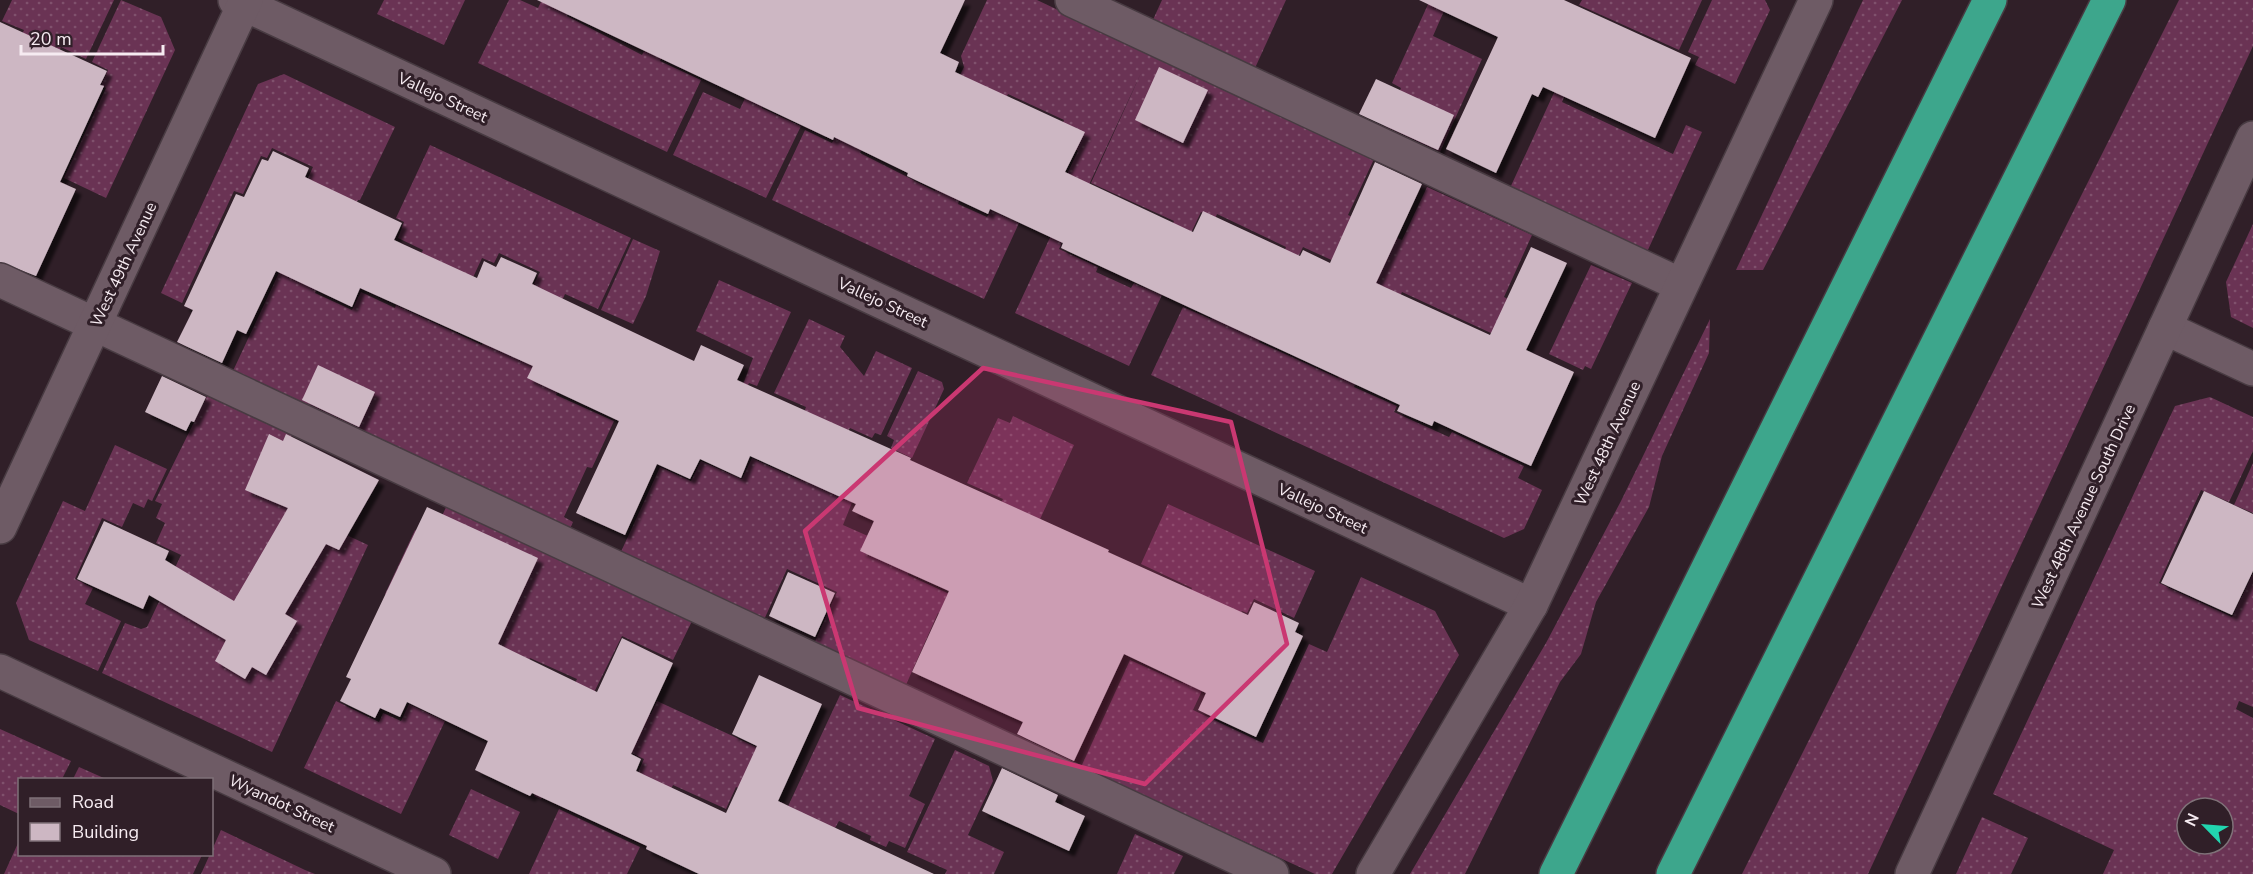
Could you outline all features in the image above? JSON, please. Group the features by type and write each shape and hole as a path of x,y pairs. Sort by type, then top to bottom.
{"highway":[{"path":"1556,874 1990,0"},
{"path":"1673,874 2109,0"}],"street":[{"path":"1072,0 1681,285"},
{"name":"West 48th Avenue","path":"1373,874 1531,605 1816,0"},
{"name":"West 49th Avenue","path":"0,527 242,1"},
{"name":"Vallejo Street","path":"242,1 1531,605"},
{"name":"West 48th Avenue South Drive","path":"1912,874 2253,138"},
{"path":"0,280 1272,874"},
{"path":"2165,328 2253,369"},
{"name":"Wyandot Street","path":"0,671 434,874"}],"highlighted area":[{"path":"983,368 1231,422 1287,644 1145,784 858,708 805,531"}],"shaded area":[{"path":"12,0 114,0 86,59 61,47 55,60 19,41 24,30 2,21"},
{"path":"121,0 161,17 175,50 106,198 64,178 106,88 101,85 108,70 92,62"},
{"path":"384,0 465,0 444,45 377,14"},
{"path":"509,0 520,0 538,8 542,0 575,0 567,16 642,55 659,23 674,30 660,61 701,80 667,152 478,63"},
{"path":"791,0 797,33 762,108 801,126 766,198 673,155 703,92 740,109"},
{"path":"987,0 1037,0 1374,159 1348,215 1402,240 1427,187 1532,235 1504,297 1542,315 1493,334 1402,292 1392,313 1373,279 1303,247 1291,272 1278,266 1286,247 1217,214 1215,219 1201,212 1162,294 1144,285 1174,221 1091,183 1142,71 1059,249 1098,267 1096,272 1131,288 1134,283 1162,295 1129,366 1015,313 1066,203 1056,197 1078,151 1055,140 1064,120 1008,94 999,113 954,87 964,67 961,56"},
{"path":"1162,0 1286,0 1255,68 1152,22"},
{"path":"1430,0 1448,2 1433,36 1482,59 1440,152 1384,126 1401,88 1392,83"},
{"path":"1582,0 1702,0 1679,50 1579,5"},
{"path":"1712,0 1765,0 1770,10 1735,84 1695,65 1699,57 1688,52"},
{"path":"1863,0 1902,0 1763,270 1736,270"},
{"path":"2179,0 2253,0 2253,46 1868,874 1742,874"},
{"path":"1570,58 1580,63 1562,102 1673,154 1686,125 1702,132 1647,252 1510,188"},
{"path":"284,74 395,127 360,200 352,211 304,186 313,167 272,148 267,158 261,156 243,194 234,191 182,303 161,293 258,84"},
{"path":"891,87 860,153 935,191 939,183 962,193 958,204 987,217 991,210 1019,223 984,299 772,200 805,130 832,143 837,134"},
{"path":"430,145 631,238 598,309 565,294 540,349 532,288 540,272 499,253 494,263 482,258 450,327 399,303 423,250 398,238 404,222 396,218"},
{"path":"315,196 352,213 315,293 352,310 361,292 395,308 396,305 482,345 490,329 562,384 556,395 614,421 592,468 587,467 564,517 573,522 569,531 232,373"},
{"path":"2253,224 2253,328 2231,317 2226,282"},
{"path":"633,239 660,251 646,296 633,324 601,310"},
{"path":"1591,265 1632,283 1591,369 1585,366 1583,370 1549,354"},
{"path":"719,280 791,312 757,386 749,383 713,463 753,358 696,331"},
{"path":"1218,304 1262,336 1259,342 1338,378 1371,309 1387,316 1354,387 1397,406 1394,412 1449,437 1452,432 1524,466 1518,478 1542,490 1524,529 1504,538 1151,375 1183,307 1211,319"},
{"path":"809,319 845,336 840,347 864,376 876,351 912,368 881,435 875,433 872,438 850,428 846,434 803,415 806,407 774,393"},
{"path":"1710,319 1709,353 1662,456 1649,507 1596,602 1581,654 1560,682 1465,874 1410,874 1546,643 1621,501"},
{"path":"918,371 942,382 944,389 912,458 891,448 894,440 887,436"},
{"path":"207,396 292,435 267,492 295,511 368,545 272,752 102,673 125,623 141,629 147,627 181,555 156,543 165,523 156,518 162,504 155,501"},
{"path":"2210,397 2253,417 2253,451 2229,502 2201,490 2159,583 2232,617 2253,573 2253,707 2239,701 2236,709 2253,718 2253,874 2103,874 2114,850 1993,794 2175,406"},
{"path":"1013,416 1074,445 987,635 999,507 1003,499 967,483 998,418 1010,423"},
{"path":"825,428 853,500 843,525 895,548 924,540 908,575 976,606 967,626 938,613 905,687 813,646 837,592 787,569 763,622 619,556 660,467 691,481 701,461 742,479 752,458 800,480"},
{"path":"115,445 167,469 152,501 148,499 144,508 133,503 122,527 102,518 75,579 93,588 85,604 121,621 98,671 29,640 16,603 63,501 85,511"},
{"path":"2253,463 2253,513 2234,505"},
{"path":"1168,504 1315,571 1294,618 1254,599 1247,613 1242,611 1241,613 1190,594 1192,588 1141,564"},
{"path":"447,505 692,621 673,660 622,636 541,799 534,796 569,720 560,715 577,679 530,658 511,699 393,598 385,594 415,530 432,538"},
{"path":"1361,577 1435,611 1459,655 1332,874 1315,874 1081,767 1130,660 1182,683 1218,604 1238,613 1193,710 1263,743 1309,644 1327,652"},
{"path":"599,690 651,714 657,701 789,762 770,803 736,787 726,809 673,785 645,845 611,830 644,759 581,729"},
{"path":"840,695 935,739 909,796 925,804 905,848 889,841 886,847 870,840 871,836 839,821 835,828 776,832"},
{"path":"336,701 379,722 383,713 401,721 409,704 445,721 401,814 304,768"},
{"path":"0,729 71,761 62,778 18,778 18,814 0,805"},
{"path":"955,750 989,766 993,781 968,835 1004,852 994,874 945,874 947,870 907,852"},
{"path":"79,767 104,778 74,778"},
{"path":"471,789 520,812 498,859 449,835"},
{"path":"559,809 640,847 627,874 529,874"},
{"path":"1982,817 2028,838 2011,874 1956,874"},
{"path":"221,830 315,874 201,874 209,856 213,856 213,848"},
{"path":"1135,834 1183,856 1174,874 1117,874"},
{"path":"18,843 18,856 202,856 193,874 4,874"}],"building":[{"path":"537,0 965,0 940,53 959,62 955,72 1085,132 1065,172 1193,232 1203,211 1300,256 1303,250 1330,263 1375,162 1422,184 1376,283 1490,335 1531,247 1567,263 1526,350 1574,372 1531,466 1434,421 1432,426 1397,411 1400,405 1061,248 1063,243 990,209 988,214 907,176 908,173 834,137 833,140"},
{"path":"1419,0 1564,0 1691,58 1655,138 1543,87 1538,97 1532,94 1496,173 1446,149 1498,37"},
{"path":"0,22 107,71 100,85 104,86 60,182 76,189 36,276 0,262"},
{"path":"1159,67 1208,90 1183,143 1135,120"},
{"path":"1376,79 1454,115 1438,150 1359,114"},
{"path":"273,151 309,168 305,177 402,223 394,240 477,278 484,261 496,267 501,257 537,273 532,284 694,361 701,345 744,365 737,380 911,458 910,460 1109,550 1108,552 1248,615 1254,602 1299,623 1295,632 1303,636 1256,737 1198,710 1206,693 1124,654 1074,761 1017,734 1023,722 912,672 949,591 860,551 874,521 852,511 856,504 750,456 741,478 700,459 690,479 657,464 625,535 576,513 619,421 527,378 533,366 360,288 352,307 276,271 246,334 237,330 222,363 177,342 193,310 184,306 236,194 244,197 262,159 268,161"},
{"path":"318,365 375,392 359,427 302,400"},
{"path":"162,376 206,397 194,422 191,421 186,431 145,412"},
{"path":"269,434 283,441 286,434 379,480 339,550 326,544 285,614 297,621 266,675 252,667 245,679 215,661 226,640 149,595 143,609 77,579 104,521 169,551 165,560 234,601 288,508 245,490"},
{"path":"2204,491 2253,514 2253,571 2232,615 2161,583"},
{"path":"427,507 538,558 498,644 597,692 622,638 673,663 631,754 641,759 636,771 726,813 757,746 732,734 759,675 822,704 778,801 934,874 699,874 646,849 647,846 532,793 530,796 475,770 488,741 407,702 400,717 380,708 375,718 340,701 351,679 346,677"},
{"path":"788,572 835,593 815,637 769,616"},
{"path":"1002,768 1058,795 1055,802 1085,816 1069,851 982,811"}]}
